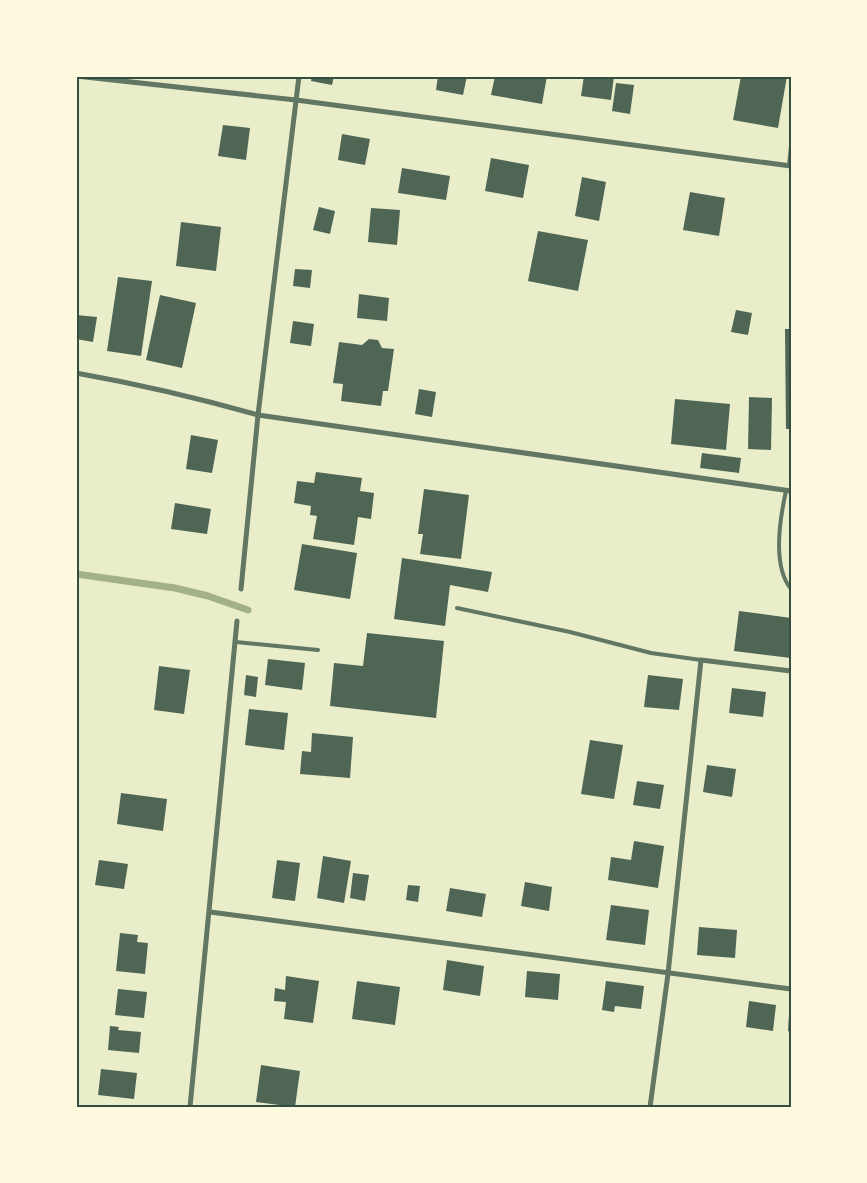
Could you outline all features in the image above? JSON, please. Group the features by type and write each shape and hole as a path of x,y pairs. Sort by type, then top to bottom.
{"street":[{"path":"76,76 296,100 790,166"},
{"path":"241,589 258,415 299,76"},
{"path":"76,373 215,402 258,415 788,491"},
{"path":"190,1107 237,621"},
{"path":"650,1107 668,974 701,660 791,671"},
{"path":"210,912 791,989"}],"lane":[{"path":"790,166 791,146"},
{"path":"788,491 782,510 779,550 782,573 791,589"},
{"path":"457,608 570,632 651,653 701,660"},
{"path":"236,642 318,650"}],"building":[{"path":"312,76 334,76 332,85 311,81"},
{"path":"438,76 467,76 463,95 436,90"},
{"path":"495,76 547,76 542,104 491,95"},
{"path":"584,76 614,76 611,100 581,96"},
{"path":"741,76 787,76 778,128 733,120"},
{"path":"616,83 634,85 630,114 612,111"},
{"path":"223,125 250,128 246,160 218,156"},
{"path":"342,134 370,139 365,165 338,160"},
{"path":"491,158 529,165 523,198 485,191"},
{"path":"402,168 450,176 446,200 398,193"},
{"path":"582,177 606,182 599,221 575,216"},
{"path":"690,192 725,198 719,236 683,230"},
{"path":"319,207 335,211 330,234 313,230"},
{"path":"371,208 400,210 397,245 368,242"},
{"path":"181,222 221,227 216,271 176,266"},
{"path":"538,231 588,240 578,291 528,281"},
{"path":"295,269 312,270 310,288 293,286"},
{"path":"118,277 152,281 141,356 107,351"},
{"path":"359,294 389,298 387,321 357,318"},
{"path":"160,295 196,303 182,368 146,360"},
{"path":"736,310 752,313 748,335 731,332"},
{"path":"76,315 97,317 93,342 76,339"},
{"path":"293,321 314,324 311,346 290,343"},
{"path":"785,329 791,329 791,429 786,429"},
{"path":"369,339 378,340 382,348 394,349 388,391 383,391 381,406 341,401 343,384 333,383 339,342 362,345"},
{"path":"419,389 436,392 432,417 415,414"},
{"path":"749,397 772,398 771,450 748,449"},
{"path":"675,399 730,404 726,450 671,444"},
{"path":"191,435 218,440 212,473 186,469"},
{"path":"702,453 741,458 739,473 700,468"},
{"path":"316,472 362,478 360,491 374,493 371,519 358,517 354,545 313,539 317,516 310,515 311,506 294,503 297,481 314,483"},
{"path":"424,489 469,495 461,559 420,554 423,534 418,534"},
{"path":"175,503 211,509 207,534 171,529"},
{"path":"302,544 357,553 350,599 294,590"},
{"path":"402,558 492,572 488,592 450,585 445,626 394,619"},
{"path":"739,611 791,618 791,658 734,651"},
{"path":"367,633 444,641 436,718 330,706 334,663 363,666"},
{"path":"268,659 305,663 302,690 265,685"},
{"path":"159,666 190,670 184,714 154,710"},
{"path":"246,675 258,677 256,697 244,695"},
{"path":"648,675 683,679 679,710 644,707"},
{"path":"732,688 766,692 763,717 729,713"},
{"path":"249,709 288,713 284,750 245,745"},
{"path":"312,733 353,737 350,778 300,774 302,751 311,752"},
{"path":"590,740 623,745 614,799 581,794"},
{"path":"707,765 736,769 732,797 703,792"},
{"path":"637,781 664,785 660,809 633,805"},
{"path":"121,793 167,799 163,831 117,824"},
{"path":"634,841 664,846 658,888 608,880 611,857 631,860"},
{"path":"323,856 351,861 344,903 317,898"},
{"path":"99,860 128,864 124,889 95,885"},
{"path":"277,860 300,863 295,901 272,898"},
{"path":"353,873 369,875 365,901 350,898"},
{"path":"525,882 552,887 549,911 521,906"},
{"path":"408,885 420,886 418,902 406,900"},
{"path":"450,888 486,894 482,917 446,911"},
{"path":"611,905 649,910 645,945 606,940"},
{"path":"699,927 737,930 735,958 697,955"},
{"path":"120,933 138,935 137,942 148,943 145,974 116,971"},
{"path":"447,960 484,966 480,996 443,990"},
{"path":"527,971 560,974 558,1000 525,997"},
{"path":"286,976 319,981 313,1023 284,1019 286,1002 274,1001 275,988 285,990"},
{"path":"357,981 400,987 395,1025 352,1019"},
{"path":"606,981 644,986 641,1009 615,1006 614,1012 602,1010"},
{"path":"118,989 147,992 144,1018 115,1015"},
{"path":"749,1001 776,1005 773,1031 746,1027"},
{"path":"789,1014 791,1014 791,1032 788,1031"},
{"path":"110,1026 119,1027 118,1030 141,1032 139,1053 108,1050"},
{"path":"261,1065 300,1071 295,1107 256,1102"},
{"path":"101,1069 137,1073 134,1099 98,1095"}],"waterway":[{"path":"76,574 175,588 208,596 248,610"}]}
